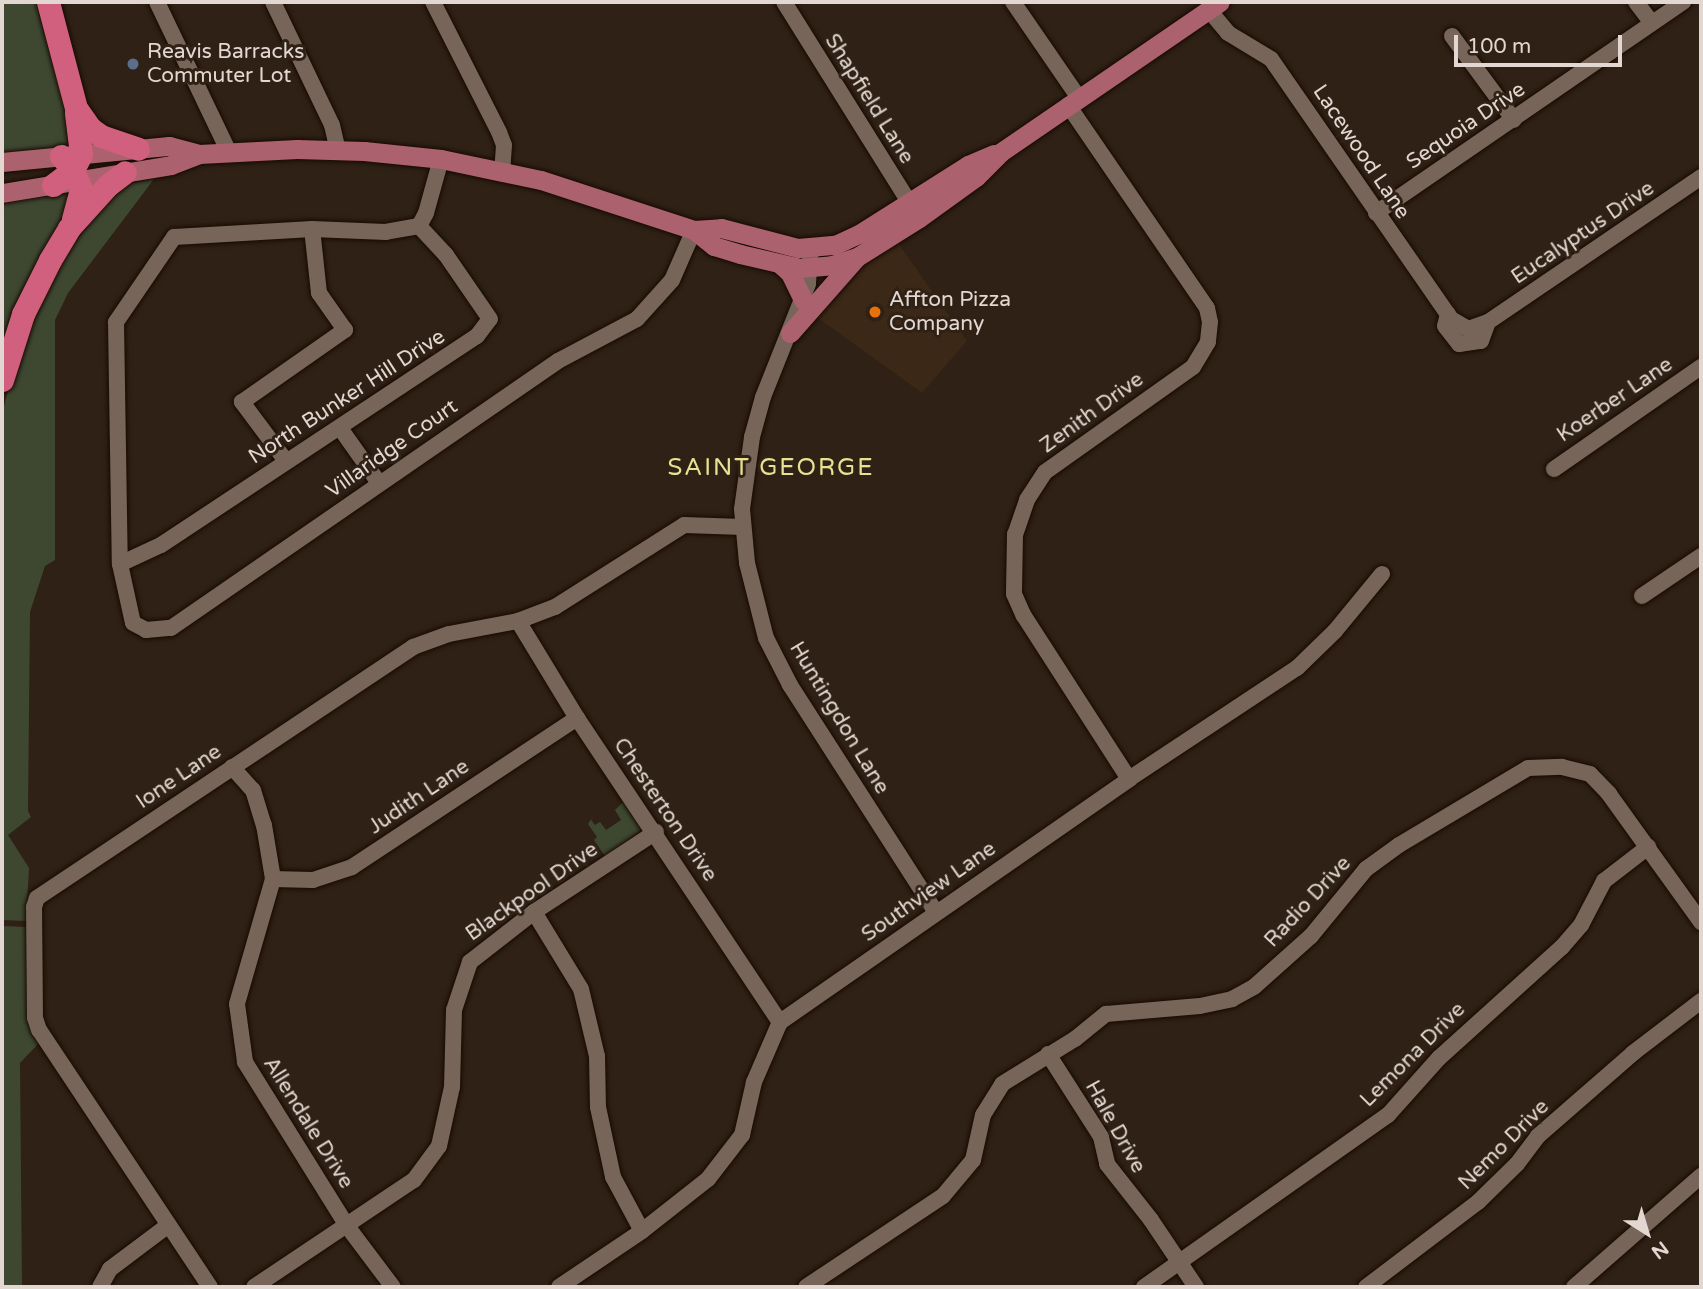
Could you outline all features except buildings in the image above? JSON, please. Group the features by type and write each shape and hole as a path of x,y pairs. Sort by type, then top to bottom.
{"highway":[{"path":"2,380 36,286 69,228 81,200 73,165 76,108 48,2"},
{"path":"76,108 90,128 102,136 138,149"},
{"path":"53,185 73,165"},
{"path":"69,228 108,185 125,172"}],"main road":[{"path":"790,333 857,257 968,165 1001,152 1214,6"},
{"path":"73,165 138,149 169,146 199,154"},
{"path":"2,162 73,165 125,172 171,165 199,154 229,152 338,150 440,159 578,190 694,230 714,246 780,264 810,258 857,257"},
{"path":"2,193 53,185"},
{"path":"810,258 914,210"},
{"path":"694,230 721,229 786,246 810,258"},
{"path":"780,264 790,274 803,300"}],"street":[{"path":"157,2 229,152"},
{"path":"273,2 332,125 338,150"},
{"path":"433,2 499,132 504,145 502,171"},
{"name":"Shapfield Lane","path":"784,2 914,210"},
{"name":"Zenith Drive","path":"1013,2 1073,101 1208,308 1208,342 1193,367 1045,472 1027,500 1015,534 1014,594 1024,616 1129,779"},
{"path":"1636,2 1652,23"},
{"name":"Sequoia Drive","path":"1376,213 1683,2"},
{"name":"Lacewood Lane","path":"1214,6 1228,33 1271,59 1448,314 1454,322 1468,329"},
{"path":"1452,36 1514,120"},
{"path":"120,564 116,322 174,237 312,229 386,232 419,226 426,213 440,159"},
{"name":"Eucalyptus Drive","path":"1468,329 1488,323 1701,177"},
{"name":"North Bunker Hill Drive","path":"120,564 161,545 477,337 490,319 446,255 419,226"},
{"path":"286,461 242,402 345,330 319,293 312,229"},
{"name":"Villaridge Court","path":"120,564 133,623 146,630 171,628 558,361 637,319 656,302 671,279 694,230"},
{"name":"Huntingdon Lane","path":"810,258 803,300 763,397 752,436 742,509 747,563 761,622 790,685 936,912"},
{"name":"Eucalyptus Drive","path":"1448,314 1445,326 1459,344 1481,341 1488,323"},
{"name":"Koerber Lane","path":"1554,469 1701,366"},
{"path":"340,428 379,483"},
{"name":"Ione Lane","path":"210,1287 39,1030 35,1018 34,907 37,898 413,647 449,634 518,621 573,597 675,528 696,524 743,527"},
{"path":"1642,596 1701,556"},
{"name":"Southview Lane","path":"780,1022 1129,779 1297,668 1335,631 1382,575"},
{"name":"Chesterton Drive","path":"518,621 577,718 656,832 780,1022"},
{"name":"Judith Lane","path":"273,879 313,880 352,867 577,718"},
{"name":"Allendale Drive","path":"232,767 253,790 264,825 273,879 237,1004 245,1062 347,1226 393,1287"},
{"name":"Radio Drive","path":"806,1287 943,1196 973,1160 983,1115 1002,1084 1075,1039 1106,1014 1200,1006 1232,999 1255,986 1311,936 1367,869 1399,845 1528,768 1562,767 1590,774 1609,794 1701,922"},
{"name":"Blackpool Drive","path":"254,1287 414,1180 439,1146 452,1087 454,1010 470,962 534,912 656,832"},
{"name":"Lemona Drive","path":"1144,1287 1388,1115 1438,1058 1562,947 1581,925 1604,881 1647,847"},
{"path":"534,912 581,989 589,1012 597,1056 598,1107 613,1177 642,1231"},
{"name":"Nemo Drive","path":"1366,1287 1478,1202 1517,1164 1538,1136 1633,1053 1701,1001"},
{"path":"559,1287 642,1231 708,1179 742,1135 754,1082 780,1022"},
{"name":"Hale Drive","path":"1048,1054 1101,1137 1107,1164 1151,1220 1195,1287"},
{"path":"1574,1287 1701,1176"},
{"path":"100,1287 110,1269 167,1226"}],"shaded area":[{"path":"896,240 967,341 922,393 814,315 850,276"}],"green space":[{"path":"2,2 40,2 72,122 73,148 2,154"},
{"path":"154,179 68,293 55,320 55,560 45,566 30,612 28,811 31,817 8,835 29,868 26,921 2,920 4,406 18,354 46,289 66,254 116,189"},
{"path":"72,192 73,198 2,347 2,203"},
{"path":"626,799 643,829 605,856 594,840 597,837 588,824 593,816 591,820 595,825 600,822 606,830 621,820 615,810"},
{"path":"2,926 27,927 32,1032 38,1044 20,1063 22,1287 2,1287"}],"place":[{"name":"Reavis Barracks Commuter Lot","path":"133,64"},
{"name":"Affton Pizza Company","path":"875,312"}],"district":[{"name":"SAINT GEORGE","path":"771,468"}]}
